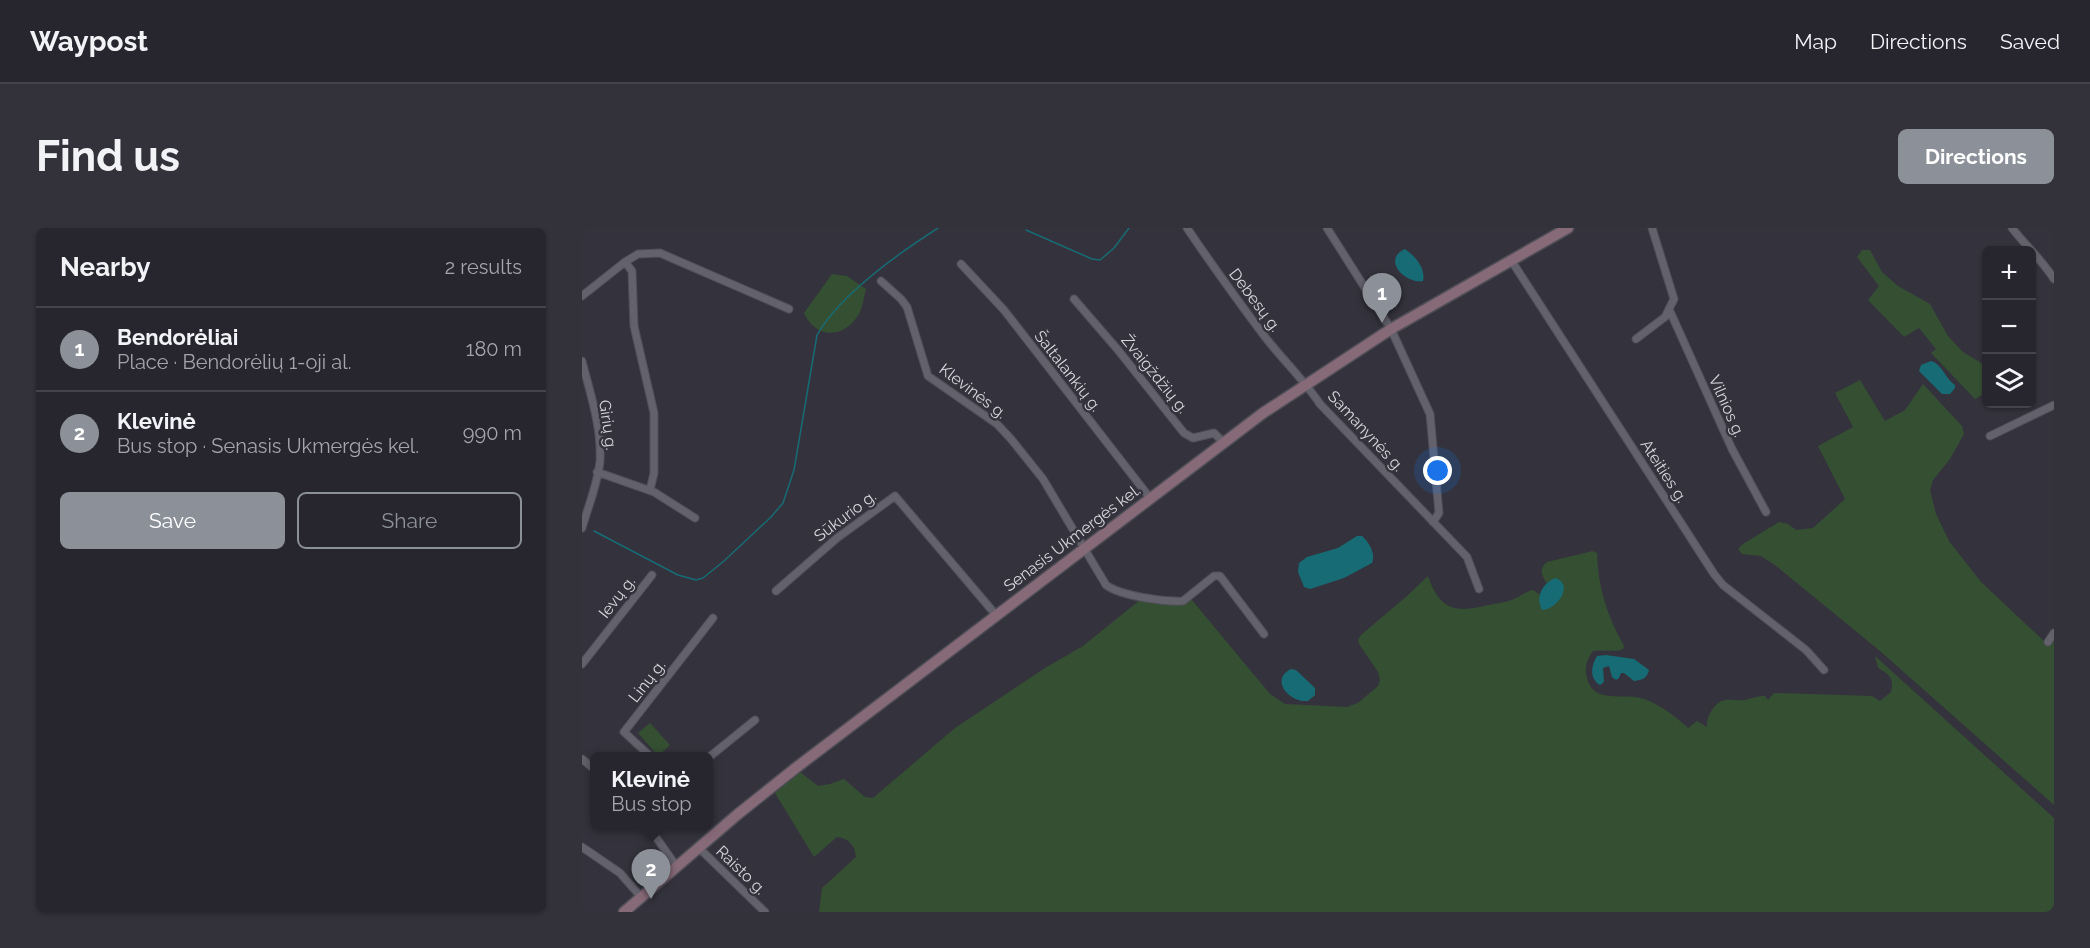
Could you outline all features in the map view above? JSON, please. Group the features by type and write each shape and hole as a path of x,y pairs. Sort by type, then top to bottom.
{"main road":[{"name":"Senasis Ukmergės kel.","path":"624,912 781,780 1223,442 1306,383 1391,329 1568,228"}],"street":[{"name":"Debesų g.","path":"1187,228 1264,335 1291,369 1306,383"},
{"path":"1328,228 1391,329 1430,414 1439,513 1433,522"},
{"name":"Vilnios g.","path":"1652,228 1674,299 1669,309 1732,449 1766,512"},
{"path":"2012,228 2035,253 2054,279"},
{"path":"582,296 638,254 660,253 789,309"},
{"name":"Ateities g.","path":"1511,260 1714,574 1724,585 1806,650 1824,670"},
{"path":"626,262 632,272 634,326 654,413 654,473 650,490"},
{"name":"Šaltalankių g.","path":"961,264 1004,310 1150,498"},
{"name":"Klevinės g.","path":"880,281 907,307 928,376 992,421 1011,439 1043,479 1106,585 1133,595 1183,601 1214,576 1220,576 1264,634"},
{"name":"Žvaigždžių g.","path":"1074,299 1184,433 1193,438 1214,433 1223,442"},
{"path":"1636,339 1665,317 1669,309"},
{"name":"Girių g.","path":"582,361 598,429 600,449 597,472 582,528"},
{"name":"Samanynės g.","path":"1306,383 1320,404 1467,557 1479,589"},
{"path":"1990,436 2054,405"},
{"path":"597,472 650,490 695,518"},
{"name":"Sūkurio g.","path":"776,591 837,538 895,496 996,615"},
{"name":"Ievų g.","path":"582,664 652,574"},
{"name":"Linų g.","path":"646,752 624,732 712,618"},
{"path":"2048,642 2054,633"},
{"path":"713,754 755,720"},
{"path":"651,830 677,867"},
{"path":"582,847 620,873 641,897"},
{"name":"Raisto g.","path":"699,848 765,912"}],"green space":[{"path":"1862,250 1870,250 1882,272 1898,286 1930,304 1948,336 1963,352 1982,364 1982,395 1975,399 1931,353 1936,349 1919,328 1904,337 1868,300 1879,286 1857,257"},
{"path":"832,274 847,276 866,289 860,312 854,321 847,327 831,333 816,328 804,313"},
{"path":"1860,380 1885,421 1905,410 1923,384 1962,426 1964,434 1950,459 1933,480 1930,490 1936,514 1949,541 1981,582 2045,642 2054,642 2054,805 1880,651 1775,565 1761,556 1742,554 1738,549 1779,522 1788,524 1796,530 1813,528 1845,499 1818,446 1853,427 1835,393"},
{"path":"1593,551 1597,553 1604,601 1624,646 1620,650 1593,651 1591,654 1586,674 1590,686 1596,692 1603,695 1644,699 1668,711 1688,728 1697,721 1707,727 1712,711 1717,704 1725,700 1745,700 1765,696 1768,700 1774,693 1872,696 1880,701 1891,692 1892,683 1888,675 1878,668 1875,656 2054,818 2054,912 819,912 822,888 856,857 854,849 848,841 837,837 814,857 775,793 800,772 818,786 844,779 865,797 873,798 955,728 1045,668 1083,646 1140,600 1191,599 1270,694 1285,704 1347,707 1358,703 1378,686 1380,680 1378,672 1359,644 1358,640 1361,635 1428,576 1433,588 1444,603 1458,609 1467,609 1510,600 1533,590 1539,594 1538,597 1549,580 1546,583 1542,572 1542,567 1547,562"},
{"path":"650,723 670,745 662,752 655,752 638,733"}],"water":[{"path":"1405,249 1419,263 1423,272 1423,281 1410,279 1396,265 1395,259"},
{"path":"1931,361 1938,365 1955,385 1950,394 1942,394 1919,371 1921,365"},
{"path":"1357,536 1362,536 1369,545 1373,556 1372,563 1344,578 1310,589 1304,587 1298,572 1299,563 1307,557 1338,548"},
{"path":"1555,578 1564,586 1562,596 1553,606 1542,610 1539,600 1541,591"},
{"path":"1597,656 1634,659 1649,670 1648,673 1644,678 1634,681 1621,673 1616,680 1612,677 1609,666 1603,668 1604,682 1600,685 1594,679 1592,668"},
{"path":"1291,669 1296,670 1315,688 1315,695 1308,701 1301,701 1284,690 1282,679"}],"waterway":[{"path":"594,531 678,575 696,580 703,578 724,561 783,503 794,470 817,335 827,320 855,290 889,262 938,228"},
{"path":"1026,230 1092,259 1100,260 1114,248 1129,228"}],"place":[{"name":"Bendorėliai","path":"1382,323"},
{"name":"Klevinė","path":"651,899"}]}
